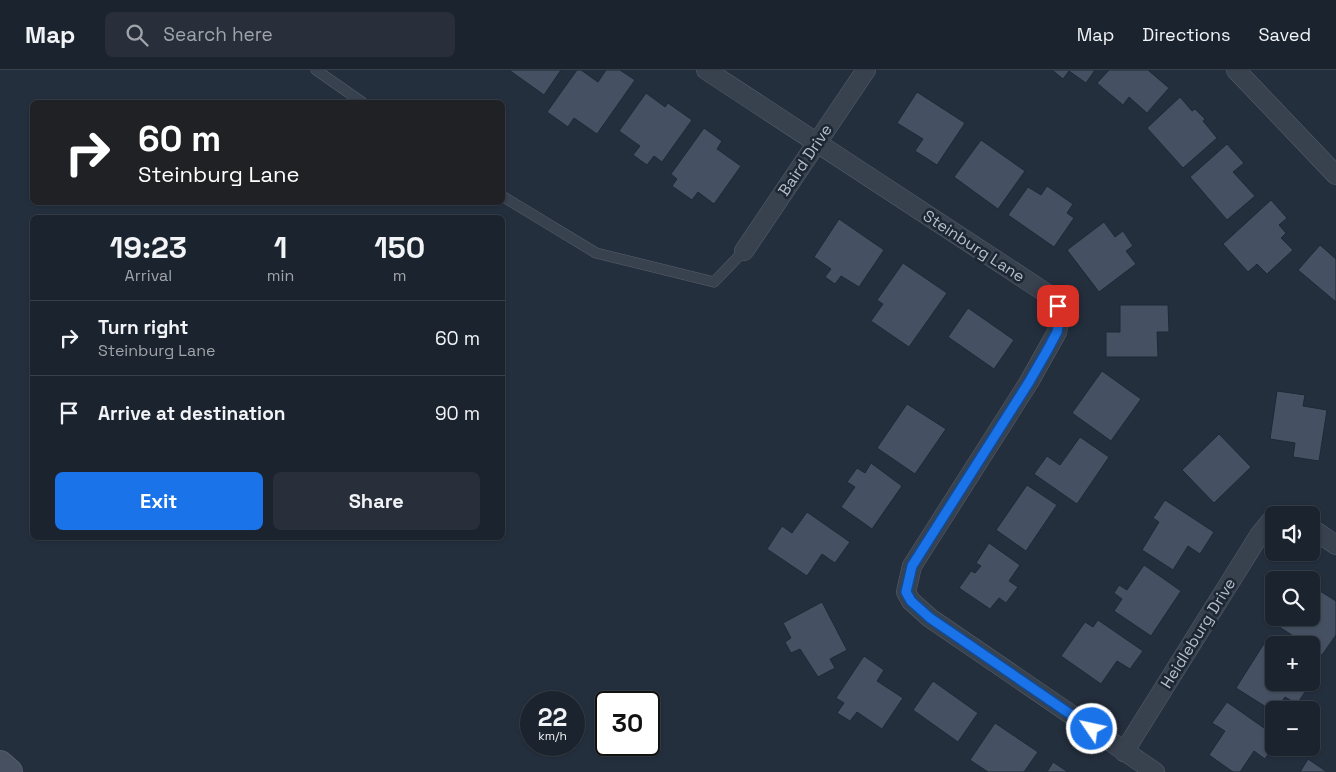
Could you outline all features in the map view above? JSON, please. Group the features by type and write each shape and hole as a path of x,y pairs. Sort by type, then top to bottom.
{"main road":[{"path":"0,764 9,772"}],"street":[{"name":"Steinburg Lane","path":"706,70 1046,293 1058,306 1060,316 1057,332 1029,382 912,566 906,592 911,601 930,618 1155,772"},
{"name":"Baird Drive","path":"744,251 866,70"},
{"path":"1239,71 1336,175"},
{"name":"Heidleburg Drive","path":"1124,752 1265,528"},
{"path":"1320,534 1336,545"}],"lane":[{"path":"316,70 359,100"},
{"path":"505,198 596,253 714,282 744,251"}],"building":[{"path":"509,70 561,70 544,95"},
{"path":"577,70 581,70 598,82 606,70 620,70 635,80 597,134 574,118 568,127 547,112"},
{"path":"1052,70 1095,70 1086,83 1069,71 1063,79"},
{"path":"1109,70 1148,70 1169,88 1147,113 1129,97 1123,105 1097,83"},
{"path":"917,92 965,123 937,165 915,151 923,139 897,123"},
{"path":"646,93 665,107 668,103 692,120 662,162 654,156 647,165 633,155 640,146 619,131"},
{"path":"1180,97 1192,111 1195,109 1205,119 1203,121 1217,138 1183,168 1147,128"},
{"path":"704,128 722,141 717,149 741,166 714,204 698,192 692,200 672,186 677,179 671,174"},
{"path":"981,140 1025,171 998,209 954,177"},
{"path":"1227,144 1244,163 1233,172 1255,196 1227,220 1190,177"},
{"path":"1047,186 1073,204 1067,213 1074,218 1054,247 1008,215 1028,187 1041,195"},
{"path":"1271,200 1287,218 1279,225 1286,233 1281,238 1293,250 1267,274 1257,264 1248,272 1223,244"},
{"path":"839,219 884,250 859,287 841,276 835,284 825,277 831,269 814,257"},
{"path":"1104,222 1115,237 1123,231 1133,246 1126,251 1136,264 1099,292 1067,250"},
{"path":"1320,245 1336,259 1336,302 1298,270"},
{"path":"903,263 947,293 909,347 871,321 883,304 877,300"},
{"path":"1120,305 1168,305 1169,332 1157,332 1158,357 1106,357 1106,332 1120,332"},
{"path":"968,308 1014,340 994,369 948,337"},
{"path":"1102,371 1141,399 1111,441 1072,413"},
{"path":"1277,391 1305,395 1303,406 1327,410 1319,461 1293,457 1295,443 1270,439"},
{"path":"907,404 946,429 915,474 877,448"},
{"path":"1219,434 1251,467 1214,503 1182,470"},
{"path":"1080,437 1109,457 1077,504 1034,474 1047,456 1060,465"},
{"path":"871,463 902,486 872,529 841,507 855,487 847,482 857,468 865,473"},
{"path":"1027,485 1057,505 1026,551 996,530"},
{"path":"1165,500 1214,532 1200,554 1188,546 1173,570 1142,550 1159,522 1153,518"},
{"path":"807,512 850,542 835,563 822,554 807,576 767,549 782,526 792,533"},
{"path":"989,543 1020,565 1009,581 1018,587 1006,603 999,598 990,609 959,588 971,571 975,573 981,566 976,563"},
{"path":"1144,565 1181,591 1151,636 1114,611 1122,599 1114,593 1119,585 1127,590"},
{"path":"1320,591 1336,601 1336,635 1322,655 1320,654 1320,636 1293,636 1278,626 1320,626"},
{"path":"822,602 847,650 830,659 835,668 818,677 800,649 791,653 785,642 791,638 783,623"},
{"path":"1098,620 1143,651 1130,669 1117,661 1101,684 1061,656 1085,622 1093,627"},
{"path":"1265,642 1265,691 1306,691 1299,701 1292,701 1285,697 1282,701 1265,701 1265,706 1236,688"},
{"path":"864,656 884,670 877,681 903,698 882,729 857,712 850,721 837,713 844,703 836,698"},
{"path":"933,681 978,713 958,742 913,710"},
{"path":"1227,702 1265,729 1265,756 1267,756 1265,759 1254,751 1240,772 1233,772 1209,755 1225,731 1212,723"},
{"path":"995,723 1038,752 1024,772 988,772 970,760"},
{"path":"1308,759 1327,772 1300,772"},
{"path":"1053,762 1068,772 1047,772"}],"route":[{"path":"1058,306 1060,316 1057,332 1029,382 912,566 906,592 911,601 930,618 1092,729"}]}
